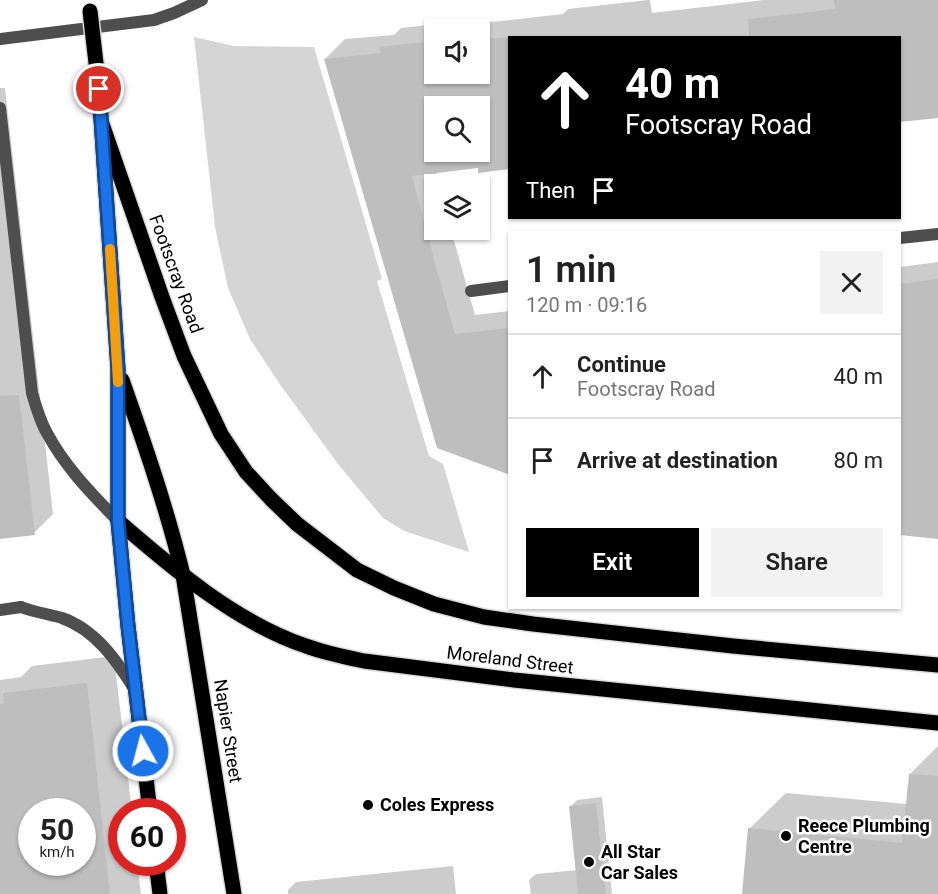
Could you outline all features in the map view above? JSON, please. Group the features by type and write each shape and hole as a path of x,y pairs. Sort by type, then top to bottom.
{"main road":[{"name":"Footscray Road","path":"89,0 102,124 118,369 118,521"},
{"name":"Footscray Road","path":"102,124 184,356 221,434 246,472 297,524 357,570 434,604 484,617 745,647 938,665"},
{"name":"Footscray Road","path":"118,369 155,474 172,528 183,575"},
{"name":"Moreland Street","path":"118,521 183,575 249,619 284,638 364,661 596,689 938,723"},
{"path":"118,521 148,798"},
{"name":"Napier Street","path":"183,575 234,894"},
{"path":"158,876 160,894"}],"street":[{"path":"0,39 154,20 202,0"},
{"path":"0,108 32,393 38,414 58,452 118,521"},
{"path":"901,238 938,234"},
{"path":"471,291 508,286"},
{"path":"0,610 21,607 64,619 87,631 109,653 136,691"}],"shaded area":[{"path":"194,37 234,46 314,47 382,279 377,281 429,456 443,464 469,552 404,531 383,518 338,464 250,339 228,288 215,227"}],"building":[{"path":"834,0 938,0 938,118 901,122 901,36 749,36 748,19 835,9"},
{"path":"508,37 508,169 478,173 478,168 412,176 424,222 424,240 429,240 455,334 508,328 508,474 437,448 324,59 381,53 379,47 424,42 424,84 490,84 490,39"},
{"path":"938,279 938,539 901,535 901,284"},
{"path":"19,395 35,535 0,539 0,396"},
{"path":"87,683 110,894 0,894 0,704 4,703 3,693"},
{"name":"Reece Plumbing Centre","path":"909,774 938,776 938,894 742,894 748,828 902,843"},
{"name":"All Star Car Sales","path":"596,803 606,894 578,894 569,806"}],"slow traffic":[{"path":"110,249 118,382"}],"place":[{"name":"Coles Express","path":"368,805"},
{"name":"Reece Plumbing Centre","path":"786,836"},
{"name":"All Star Car Sales","path":"589,862"}],"route":[{"path":"99,89 118,369 118,521 143,751"}]}
